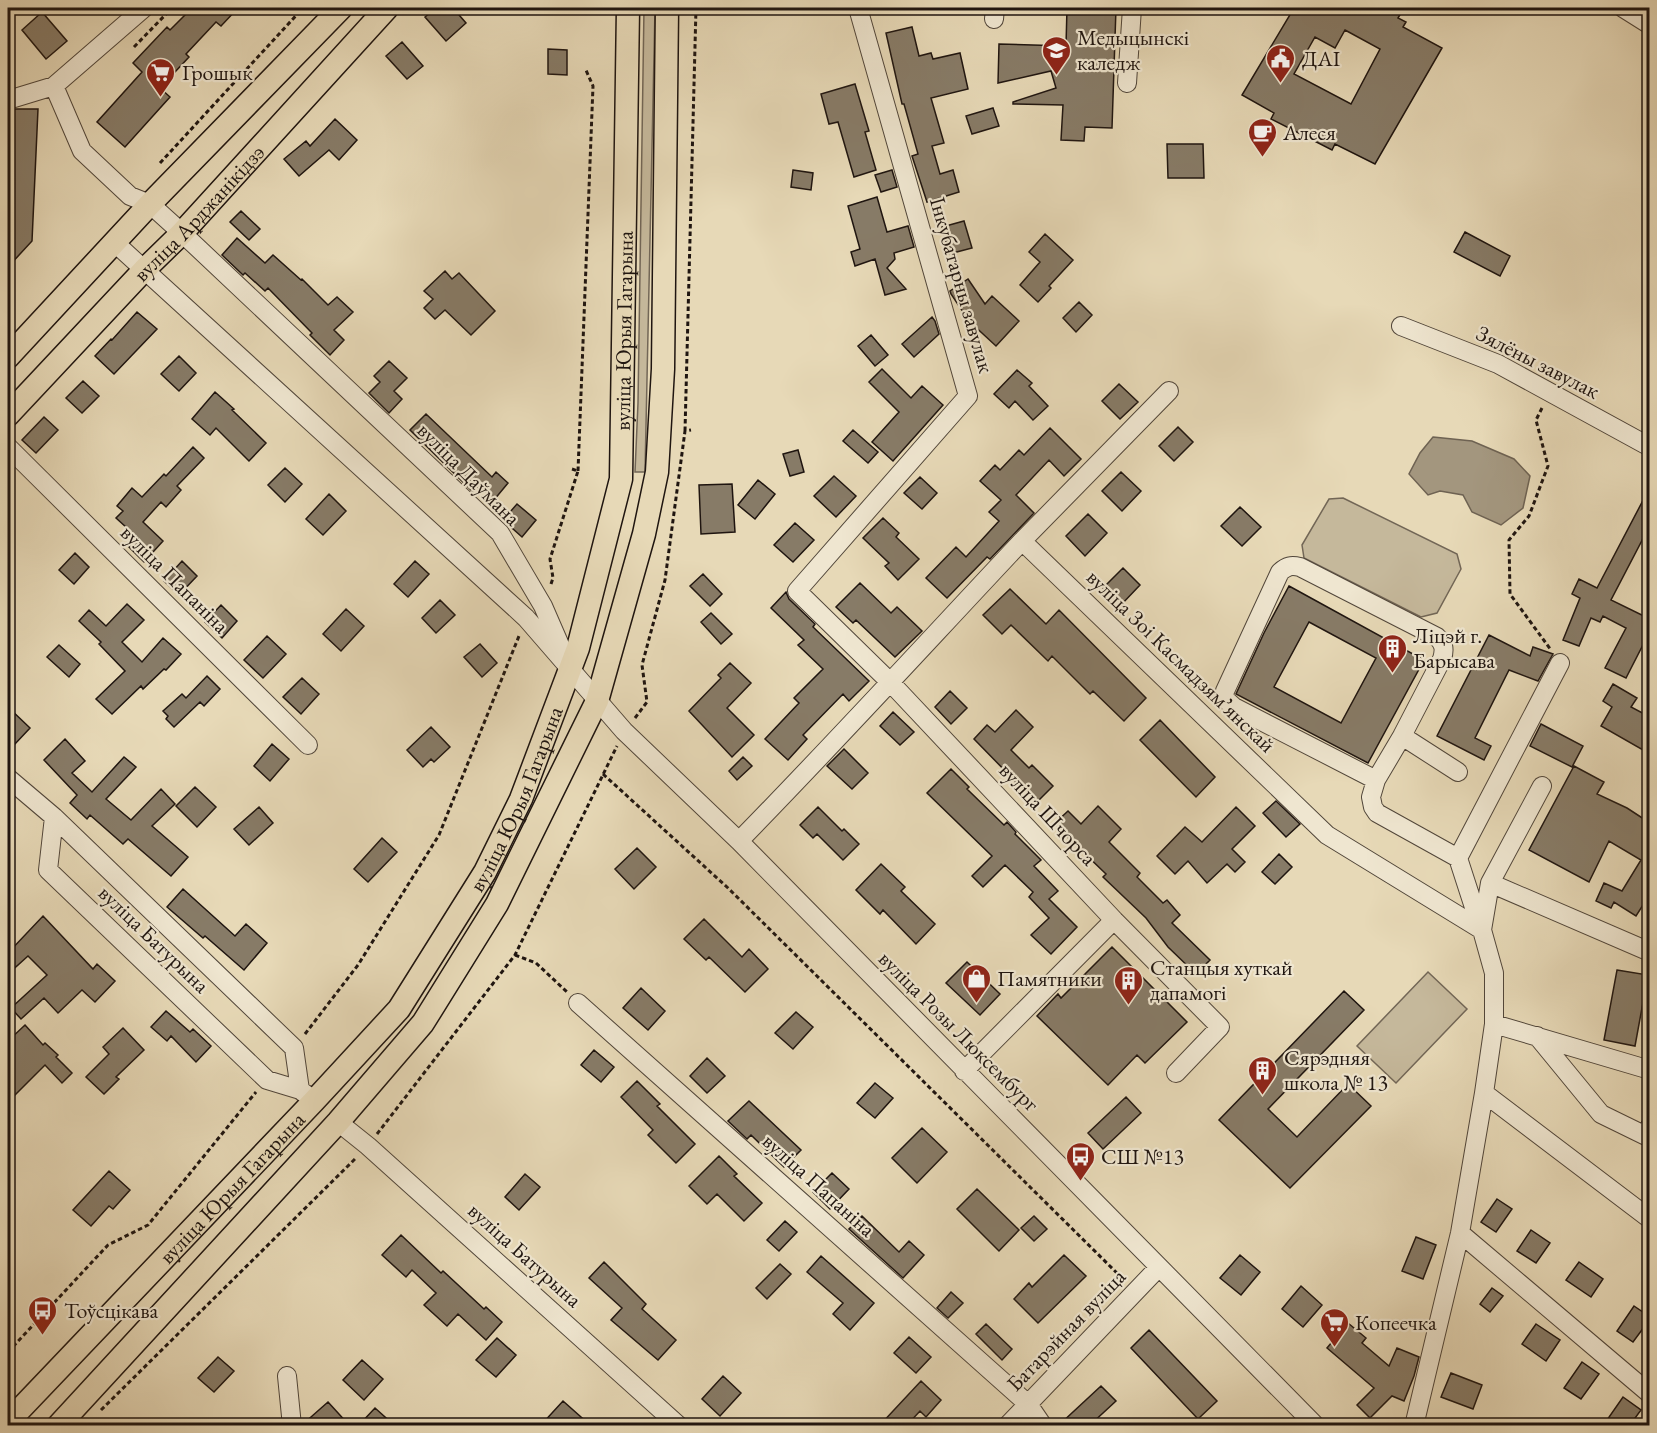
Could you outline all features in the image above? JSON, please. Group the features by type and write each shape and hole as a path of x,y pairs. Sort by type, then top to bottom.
{"main road":[{"name":"вуліца Арджанікідзэ","path":"8,357 150,204 341,8"},
{"name":"вуліца Арджанікідзэ","path":"8,415 144,270 182,233 387,8"},
{"name":"вуліца Юрыя Гагарына","path":"8,1422 307,1096 399,1009 484,872 521,799 578,648 621,479 628,8"},
{"name":"вуліца Юрыя Гагарына","path":"58,1425 338,1122 423,1023 497,903 597,701 644,534 657,472 663,369 667,8"}],"street":[{"path":"8,100 54,86 144,8"},
{"name":"Інкубатарны завулак","path":"797,591 968,396 858,8"},
{"path":"1127,82 1132,8"},
{"path":"1623,8 1650,25"},
{"name":"вуліца Даўмана","path":"54,86 82,151 130,196 150,204 182,233 500,533 543,606 570,669"},
{"path":"115,243 526,618 570,669"},
{"name":"Зялёны завулак","path":"1401,326 1498,364 1650,447"},
{"path":"739,841 844,733 1022,541 1169,391"},
{"name":"вуліца Папаніна","path":"8,447 308,745"},
{"name":"вуліца Зоі Касмадзямʼянскай","path":"1022,541 1327,835 1482,930"},
{"path":"1376,780 1234,707 1224,698 1225,691 1280,572 1286,567 1293,565 1300,567 1437,637 1443,643 1445,650 1442,658 1402,736 1376,780 1371,797 1377,813 1458,858 1494,973 1494,1024 1460,1233 1414,1425"},
{"name":"вуліца Шчорса","path":"797,591 890,682 1114,920 1220,1027 1176,1074"},
{"path":"1458,858 1560,663"},
{"name":"вуліца Розы Люксембург","path":"570,669 624,731 739,841 1316,1425"},
{"path":"1402,736 1458,772"},
{"name":"вуліца Батурына","path":"8,778 54,818 294,1048"},
{"path":"1482,930 1490,884 1542,786"},
{"name":"вуліца Батурына","path":"54,818 48,870 267,1080 307,1096"},
{"path":"1490,884 1650,952"},
{"path":"964,1071 1114,920"},
{"name":"вуліца Папаніна","path":"578,1003 1028,1404 1043,1425"},
{"path":"1494,1024 1650,1070"},
{"path":"1537,1036 1601,1114 1646,1136 1650,1126"},
{"path":"294,1048 307,1096"},
{"path":"1484,1093 1650,1219"},
{"name":"вуліца Батурына","path":"338,1122 368,1146 679,1425"},
{"path":"1460,1233 1650,1394"},
{"name":"Батарэйная вуліца","path":"1007,1425 1159,1267"},
{"path":"287,1376 292,1425"}],"path":[{"path":"134,47 172,8"},
{"path":"153,171 303,8"},
{"path":"94,1417 368,1146 451,1040 515,955 624,731 646,702 642,665 665,580 685,431 696,8"},
{"path":"995,11 1049,8"},
{"path":"550,560 578,471 593,86 585,68"},
{"path":"1550,393 1536,420 1548,466 1529,516 1509,540 1510,594 1560,663"},
{"path":"685,431 691,430"},
{"path":"572,469 578,471"},
{"path":"294,1048 358,964 440,835 526,618"},
{"path":"603,774 729,888 1135,1292"},
{"path":"515,955 536,963 578,1003"},
{"path":"8,1352 108,1245 148,1225 267,1080"}],"shaded area":[{"path":"644,8 655,8 645,472 635,472 638,403"},
{"path":"1433,437 1472,441 1514,459 1530,476 1523,508 1501,525 1472,512 1463,495 1440,491 1428,495 1409,474 1420,453"},
{"path":"1343,498 1457,554 1461,569 1437,613 1421,617 1304,558 1302,545 1329,499"},
{"path":"1428,972 1467,1009 1396,1083 1357,1046"}],"building":[{"path":"192,8 238,8 221,26 216,22 186,54 189,57 160,88 170,97 125,147 97,122 142,72 133,63 167,27 170,30"},
{"path":"436,8 453,8 466,23 446,41 425,17"},
{"name":"Медыцынскі каледж","path":"1067,8 1116,8 1112,128 1085,127 1084,141 1061,140 1063,105 1013,104 1013,102 1056,88 1051,71 998,83 999,44 1066,46"},
{"name":"ДАІ","path":"1294,8 1404,8 1398,18 1406,22 1403,27 1442,48 1375,164 1335,144 1332,150 1271,119 1274,113 1242,95","holes":["1345,30 1380,49 1351,104 1294,74 1315,37 1335,48"]},
{"path":"42,12 67,41 46,59 22,30"},
{"path":"912,27 919,56 931,53 933,59 960,53 968,89 931,98 944,143 932,146 940,174 953,170 959,192 927,202 912,156 918,154 904,104 902,104 886,33"},
{"path":"402,42 423,66 407,79 386,56"},
{"path":"548,49 567,50 567,75 548,74"},
{"path":"855,84 869,131 865,132 876,170 854,177 838,122 829,124 821,94"},
{"path":"993,108 999,126 972,134 966,116"},
{"path":"38,109 32,241 8,267 8,111"},
{"path":"335,119 357,140 339,160 329,150 299,176 284,159 306,141 310,146"},
{"path":"1167,144 1203,144 1204,178 1168,178"},
{"path":"793,170 813,173 811,190 791,187"},
{"path":"892,170 897,187 881,192 875,175"},
{"path":"877,197 887,232 908,226 914,247 894,253 895,259 887,268 906,289 885,295 875,259 855,266 851,252 860,249 848,206"},
{"path":"241,211 260,229 249,240 230,222"},
{"path":"964,221 972,248 949,254 942,227"},
{"path":"1465,232 1510,256 1500,276 1454,252"},
{"path":"1045,234 1073,260 1038,302 1020,285 1040,262 1029,252"},
{"path":"237,238 265,263 273,255 328,305 337,297 353,312 334,330 344,340 330,355 268,288 265,291 245,273 243,275 222,255"},
{"path":"445,271 452,279 459,273 495,311 471,335 445,310 435,319 424,308 433,299 424,291"},
{"path":"968,279 985,304 992,296 1019,321 996,346 969,321 951,294 950,291"},
{"path":"1079,302 1092,315 1076,332 1063,318"},
{"path":"137,312 157,329 114,374 95,356"},
{"path":"932,317 939,334 914,357 902,344"},
{"path":"871,335 888,355 875,366 858,346"},
{"path":"179,356 196,373 179,391 161,374"},
{"path":"389,361 407,378 394,391 402,399 389,413 369,393 380,382 374,376"},
{"path":"882,369 911,398 922,386 943,405 893,461 872,442 899,412 869,382"},
{"path":"1017,370 1032,383 1029,386 1048,406 1033,420 1015,401 1009,408 994,394"},
{"path":"83,381 99,396 82,413 66,398"},
{"path":"1119,384 1138,402 1120,419 1102,401"},
{"path":"215,392 266,443 249,461 216,428 210,435 192,419"},
{"path":"426,414 492,477 496,472 508,483 494,500 478,486 473,492 410,430"},
{"path":"44,417 58,430 36,453 22,440"},
{"path":"1178,427 1193,442 1174,461 1159,446"},
{"path":"1050,428 1081,459 1064,476 1049,460 1016,495 1034,513 990,559 987,557 947,598 926,578 956,547 966,557 999,521 989,512 1001,500 980,481 995,465 1000,470 1019,450 1024,455"},
{"path":"853,430 878,452 868,463 843,441"},
{"path":"193,447 204,458 177,486 181,490 166,507 161,502 143,522 163,541 144,562 129,547 138,538 116,518 123,511 117,506 132,488 142,497 164,474 166,476"},
{"path":"798,450 804,472 790,476 783,454"},
{"path":"285,468 302,484 285,502 268,485"},
{"path":"1121,472 1141,491 1122,511 1102,491"},
{"path":"834,476 856,496 836,517 814,496"},
{"path":"920,477 937,493 922,509 904,493"},
{"path":"758,480 775,494 755,519 738,505"},
{"path":"732,484 735,532 701,534 699,485"},
{"path":"1650,487 1650,525 1611,600 1650,619 1650,631 1626,678 1605,668 1626,628 1603,616 1600,622 1591,618 1579,646 1563,640 1580,598 1572,594 1579,579 1597,588"},
{"path":"329,494 346,511 323,535 306,519"},
{"path":"517,504 536,520 522,537 503,520"},
{"path":"1240,507 1261,527 1242,546 1221,526"},
{"path":"1088,514 1107,533 1085,556 1066,536"},
{"path":"883,518 899,533 896,537 919,559 898,580 885,566 889,563 863,538"},
{"path":"795,523 814,540 793,562 774,545"},
{"path":"75,553 89,567 74,584 59,570"},
{"path":"182,561 197,576 179,595 164,581"},
{"path":"415,561 429,574 408,597 394,584"},
{"path":"1123,568 1140,585 1121,605 1103,588"},
{"path":"703,574 722,594 710,606 690,586"},
{"path":"860,583 891,613 897,607 922,631 895,657 856,620 853,623 836,607"},
{"name":"Ліцэй г. Барысава","path":"1289,586 1424,660 1368,763 1236,694","holes":["1309,622 1376,658 1341,723 1274,687"]},
{"path":"1010,589 1046,624 1059,610 1146,698 1124,721 1093,691 1090,694 1052,656 1048,661 1011,625 1002,634 983,615"},
{"path":"786,592 789,599 815,624 813,627 869,681 849,701 843,694 803,735 807,739 788,760 765,739 799,703 794,698 823,669 798,645 804,640 771,608"},
{"path":"440,600 455,615 436,633 422,618"},
{"path":"127,604 144,620 122,642 142,662 163,638 181,654 166,670 164,669 143,689 141,686 112,714 96,699 125,671 99,644 101,642 79,621 89,610 106,626"},
{"path":"221,605 237,621 222,638 205,622"},
{"path":"346,609 364,626 341,651 323,634"},
{"path":"711,613 732,634 721,644 701,622"},
{"path":"1489,635 1530,656 1533,647 1553,654 1538,681 1509,670 1475,738 1491,746 1484,760 1437,736"},
{"path":"267,636 286,654 263,678 244,660"},
{"path":"480,644 497,663 482,677 464,657"},
{"path":"59,645 80,664 69,677 47,657"},
{"path":"730,663 751,683 727,708 754,735 732,757 689,711 721,678 718,675"},
{"path":"207,676 220,689 204,706 200,702 174,727 166,719 168,716 163,711 182,694 186,698"},
{"path":"302,678 319,694 301,714 283,697"},
{"path":"1613,684 1637,698 1631,707 1650,717 1650,754 1601,726 1612,707 1603,701"},
{"path":"950,691 967,708 951,724 935,707"},
{"path":"8,707 30,728 15,744 8,737"},
{"path":"1016,710 1033,727 1011,750 1029,768 1032,765 1053,786 1034,805 1013,784 1016,782 974,739 987,725 995,732"},
{"path":"893,712 914,732 900,745 880,726"},
{"path":"1160,720 1215,777 1196,797 1140,740"},
{"path":"1541,724 1583,746 1572,767 1530,746"},
{"path":"431,727 450,747 434,762 431,759 423,767 407,750"},
{"path":"65,739 85,761 72,773 92,792 124,757 136,767 106,799 131,820 161,789 175,804 152,826 188,857 171,876 128,839 123,844 90,815 87,819 70,803 77,795 44,760"},
{"path":"272,744 289,759 270,781 254,766"},
{"path":"844,749 868,773 852,789 827,766"},
{"path":"743,757 752,766 737,780 729,771"},
{"path":"1574,766 1604,782 1597,794 1627,808 1650,823 1650,894 1636,916 1614,902 1611,908 1596,901 1604,883 1622,891 1641,860 1609,841 1589,882 1529,850"},
{"path":"951,769 969,787 967,789 1004,825 1007,822 1016,832 1015,834 1041,860 1034,866 1058,891 1049,899 1077,927 1051,954 1031,935 1049,918 1029,897 1033,892 1005,865 983,887 972,876 992,856 927,793"},
{"path":"195,787 216,807 197,827 176,806"},
{"path":"1276,801 1300,824 1286,837 1263,813"},
{"path":"1098,806 1121,829 1109,842 1140,873 1137,877 1163,903 1167,900 1180,915 1172,923 1210,960 1196,974 1168,947 1146,918 1103,877 1106,874 1054,824 1068,811 1081,824"},
{"path":"259,807 273,823 249,845 234,829"},
{"path":"818,807 859,844 843,860 817,834 813,838 800,825"},
{"path":"1236,807 1255,826 1232,849 1245,862 1235,872 1227,864 1207,883 1188,861 1175,874 1157,856 1185,827 1202,842"},
{"path":"382,838 397,852 368,882 354,869"},
{"path":"637,848 656,867 634,889 615,869"},
{"path":"1279,854 1292,867 1275,884 1262,872"},
{"path":"881,864 905,887 901,891 935,924 916,944 883,910 880,914 856,890"},
{"path":"183,889 235,936 246,924 267,943 244,970 167,907"},
{"path":"43,916 93,969 97,964 115,981 95,1002 82,990 58,1013 44,998 21,1019 11,1008 47,975 28,956 8,974 8,953"},
{"path":"704,919 742,957 749,949 768,969 745,992 709,957 706,960 684,939"},
{"path":"1112,947 1187,1022 1145,1063 1137,1055 1108,1085 1037,1016 1058,994 1061,998"},
{"path":"967,962 1000,994 980,1015 946,983"},
{"path":"1617,970 1648,975 1635,1046 1604,1040"},
{"path":"641,988 665,1011 648,1030 623,1008"},
{"name":"Сярэдняя школа № 13","path":"1344,991 1364,1010 1268,1109 1297,1137 1348,1084 1371,1106 1290,1188 1219,1120"},
{"path":"166,1011 190,1032 193,1029 211,1046 196,1062 171,1036 167,1041 151,1027"},
{"path":"796,1012 813,1027 793,1049 775,1033"},
{"path":"25,1025 43,1045 45,1043 58,1055 56,1057 72,1073 62,1083 45,1065 8,1102 8,1066 14,1060 8,1053 8,1041"},
{"path":"123,1028 144,1050 116,1077 119,1079 104,1094 86,1077 109,1054 103,1047"},
{"path":"594,1050 614,1067 601,1082 581,1065"},
{"path":"707,1058 725,1076 707,1093 690,1076"},
{"path":"637,1081 660,1104 657,1106 695,1144 676,1163 648,1135 653,1130 621,1097"},
{"path":"875,1083 893,1098 875,1118 857,1103"},
{"path":"1126,1097 1141,1113 1103,1149 1088,1133"},
{"path":"749,1101 801,1150 784,1167 751,1135 747,1139 728,1121"},
{"path":"922,1128 947,1152 917,1183 892,1158"},
{"path":"719,1156 737,1174 734,1176 762,1203 744,1221 717,1194 707,1204 689,1186"},
{"path":"109,1171 130,1190 113,1209 109,1206 91,1226 73,1210"},
{"path":"832,1173 849,1189 830,1209 813,1192"},
{"path":"525,1174 540,1187 519,1210 505,1197"},
{"path":"977,1189 1019,1230 999,1251 957,1209"},
{"path":"1497,1199 1512,1209 1496,1232 1481,1222"},
{"path":"862,1216 899,1252 909,1241 924,1255 903,1278 849,1229"},
{"path":"1034,1216 1047,1229 1034,1241 1021,1228"},
{"path":"785,1221 797,1232 779,1251 767,1240"},
{"path":"1531,1230 1550,1243 1536,1263 1517,1251"},
{"path":"401,1235 441,1273 443,1271 484,1309 486,1307 502,1322 486,1340 458,1314 447,1326 424,1305 436,1293 412,1270 406,1277 382,1255"},
{"path":"1416,1237 1436,1245 1423,1279 1402,1271"},
{"path":"1064,1255 1086,1276 1038,1323 1014,1299 1029,1283 1032,1287"},
{"path":"1240,1255 1260,1272 1241,1295 1220,1278"},
{"path":"821,1256 874,1303 850,1330 833,1314 843,1303 807,1272"},
{"path":"604,1262 646,1304 642,1309 676,1340 658,1360 611,1320 622,1308 589,1278"},
{"path":"1579,1262 1603,1279 1591,1297 1566,1280"},
{"path":"780,1264 791,1274 767,1299 756,1288"},
{"path":"1301,1286 1322,1305 1303,1327 1282,1309"},
{"path":"1492,1288 1503,1296 1490,1312 1480,1304"},
{"path":"951,1292 963,1303 948,1318 937,1308"},
{"path":"1634,1306 1650,1319 1633,1342 1617,1331"},
{"path":"1348,1323 1366,1338 1362,1343 1389,1366 1397,1348 1419,1357 1404,1401 1392,1396 1370,1418 1357,1405 1374,1388 1327,1348"},
{"path":"986,1324 1012,1349 1002,1360 976,1334"},
{"path":"1536,1324 1560,1340 1546,1361 1522,1344"},
{"path":"1149,1330 1217,1401 1198,1419 1131,1348"},
{"path":"909,1337 931,1357 916,1373 894,1353"},
{"path":"497,1338 516,1355 496,1377 476,1360"},
{"path":"218,1357 234,1371 214,1392 198,1378"},
{"path":"362,1360 383,1379 364,1400 343,1380"},
{"path":"1582,1362 1599,1374 1581,1399 1564,1388"},
{"path":"1451,1373 1482,1385 1473,1409 1441,1397"},
{"path":"723,1376 741,1393 720,1416 702,1399"},
{"path":"921,1381 941,1400 926,1417 920,1411 907,1425 880,1425"},
{"path":"1101,1386 1116,1401 1090,1425 1059,1425"},
{"path":"1623,1397 1641,1410 1630,1425 1615,1425 1607,1420"},
{"path":"563,1401 590,1425 541,1425"},
{"path":"328,1402 349,1425 303,1425 303,1424"},
{"path":"375,1408 394,1425 359,1425"}],"place":[{"name":"Медыцынскі каледж","path":"1056,76"},
{"name":"ДАІ","path":"1281,84"},
{"name":"Грошык","path":"161,98"},
{"name":"Алеся","path":"1262,158"},
{"name":"Ліцэй г. Барысава","path":"1392,674"},
{"name":"Памятники","path":"976,1004"},
{"name":"Станцыя хуткай дапамогі","path":"1129,1006"},
{"name":"Сярэдняя школа № 13","path":"1263,1096"},
{"name":"СШ №13","path":"1080,1182"},
{"name":"Тоўсцікава","path":"43,1336"},
{"name":"Копеечка","path":"1334,1348"}]}
